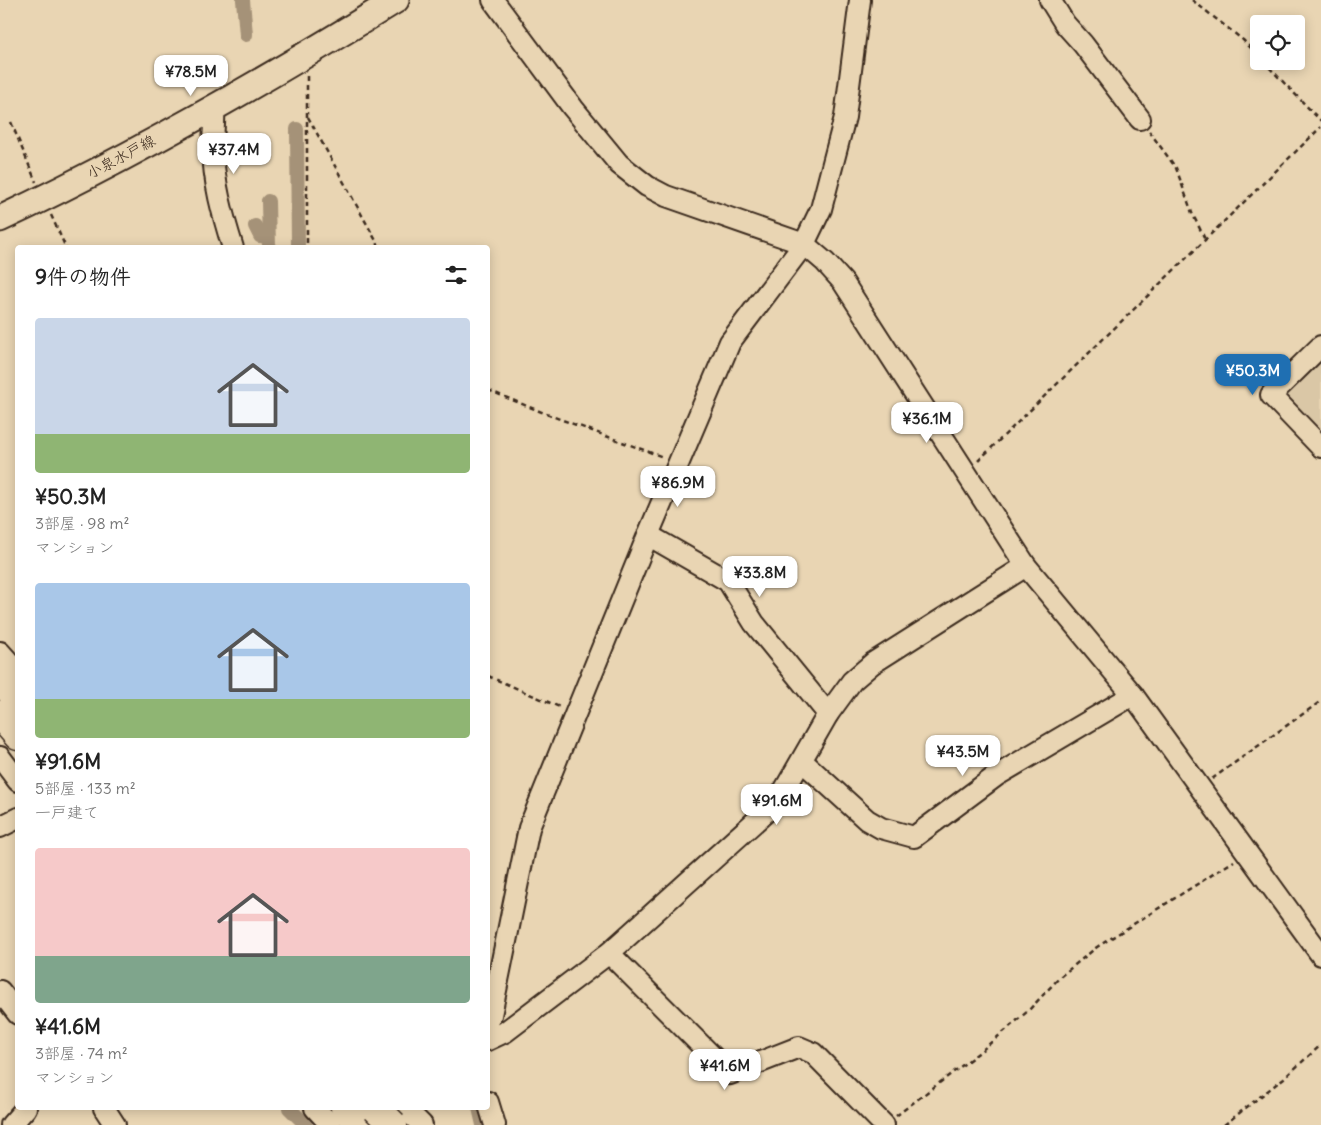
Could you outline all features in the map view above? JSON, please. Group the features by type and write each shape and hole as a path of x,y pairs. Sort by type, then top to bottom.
{"highway":[{"path":"0,680 15,697"},
{"path":"0,715 15,732"},
{"path":"347,1110 362,1125"},
{"path":"378,1110 392,1125"}],"main road":[{"name":"小泉水戸線","path":"0,219 43,199 214,108 396,0"}],"street":[{"path":"492,0 573,108 619,164 647,186 666,196 804,244 825,262 843,282 1026,566 1133,695 1321,956"},
{"path":"490,1018 529,828 575,713 678,462 730,342 804,244 821,209 845,117 860,0"},
{"path":"1050,0 1065,24 1083,44 1140,119"},
{"path":"214,108 216,126 213,147 219,195 232,245"},
{"path":"1321,346 1270,395 1321,447"},
{"path":"648,535 728,580 754,623 828,714"},
{"path":"490,1039 505,1032 609,952 778,801 828,714 852,681 873,663 1026,566"},
{"path":"0,652 15,669"},
{"path":"802,761 867,820 881,828 914,837 996,776 1133,695"},
{"path":"0,757 15,777"},
{"path":"0,827 15,820"},
{"path":"609,952 730,1074 799,1047 813,1053 888,1122"},
{"path":"0,991 15,1010"},
{"path":"490,1109 495,1125"},
{"path":"11,1125 24,1110"},
{"path":"105,1110 115,1125"},
{"path":"317,1110 331,1125"},
{"path":"384,1125 403,1110"},
{"path":"407,1110 422,1125"}],"path":[{"path":"1192,0 1250,47"},
{"path":"306,55 308,115 307,245"},
{"path":"1272,70 1321,121"},
{"path":"308,115 378,245"},
{"path":"1140,119 1176,168 1192,213 1206,239"},
{"path":"11,122 65,245"},
{"path":"966,473 1321,127"},
{"path":"490,391 549,416 678,462"},
{"path":"490,677 575,713"},
{"path":"1200,787 1321,701"},
{"path":"888,1122 981,1051 1028,1011 1061,976 1097,947 1248,853"},
{"path":"1224,1125 1284,1078 1321,1045"}],"shaded area":[{"path":"1321,361 1321,436 1284,397"}],"waterway":[{"path":"243,0 246,35"},
{"path":"297,129 298,245"},
{"path":"268,201 269,245"},
{"path":"255,226 260,236 268,237"},
{"path":"291,1110 306,1125"},
{"path":"479,1110 483,1125"}]}
